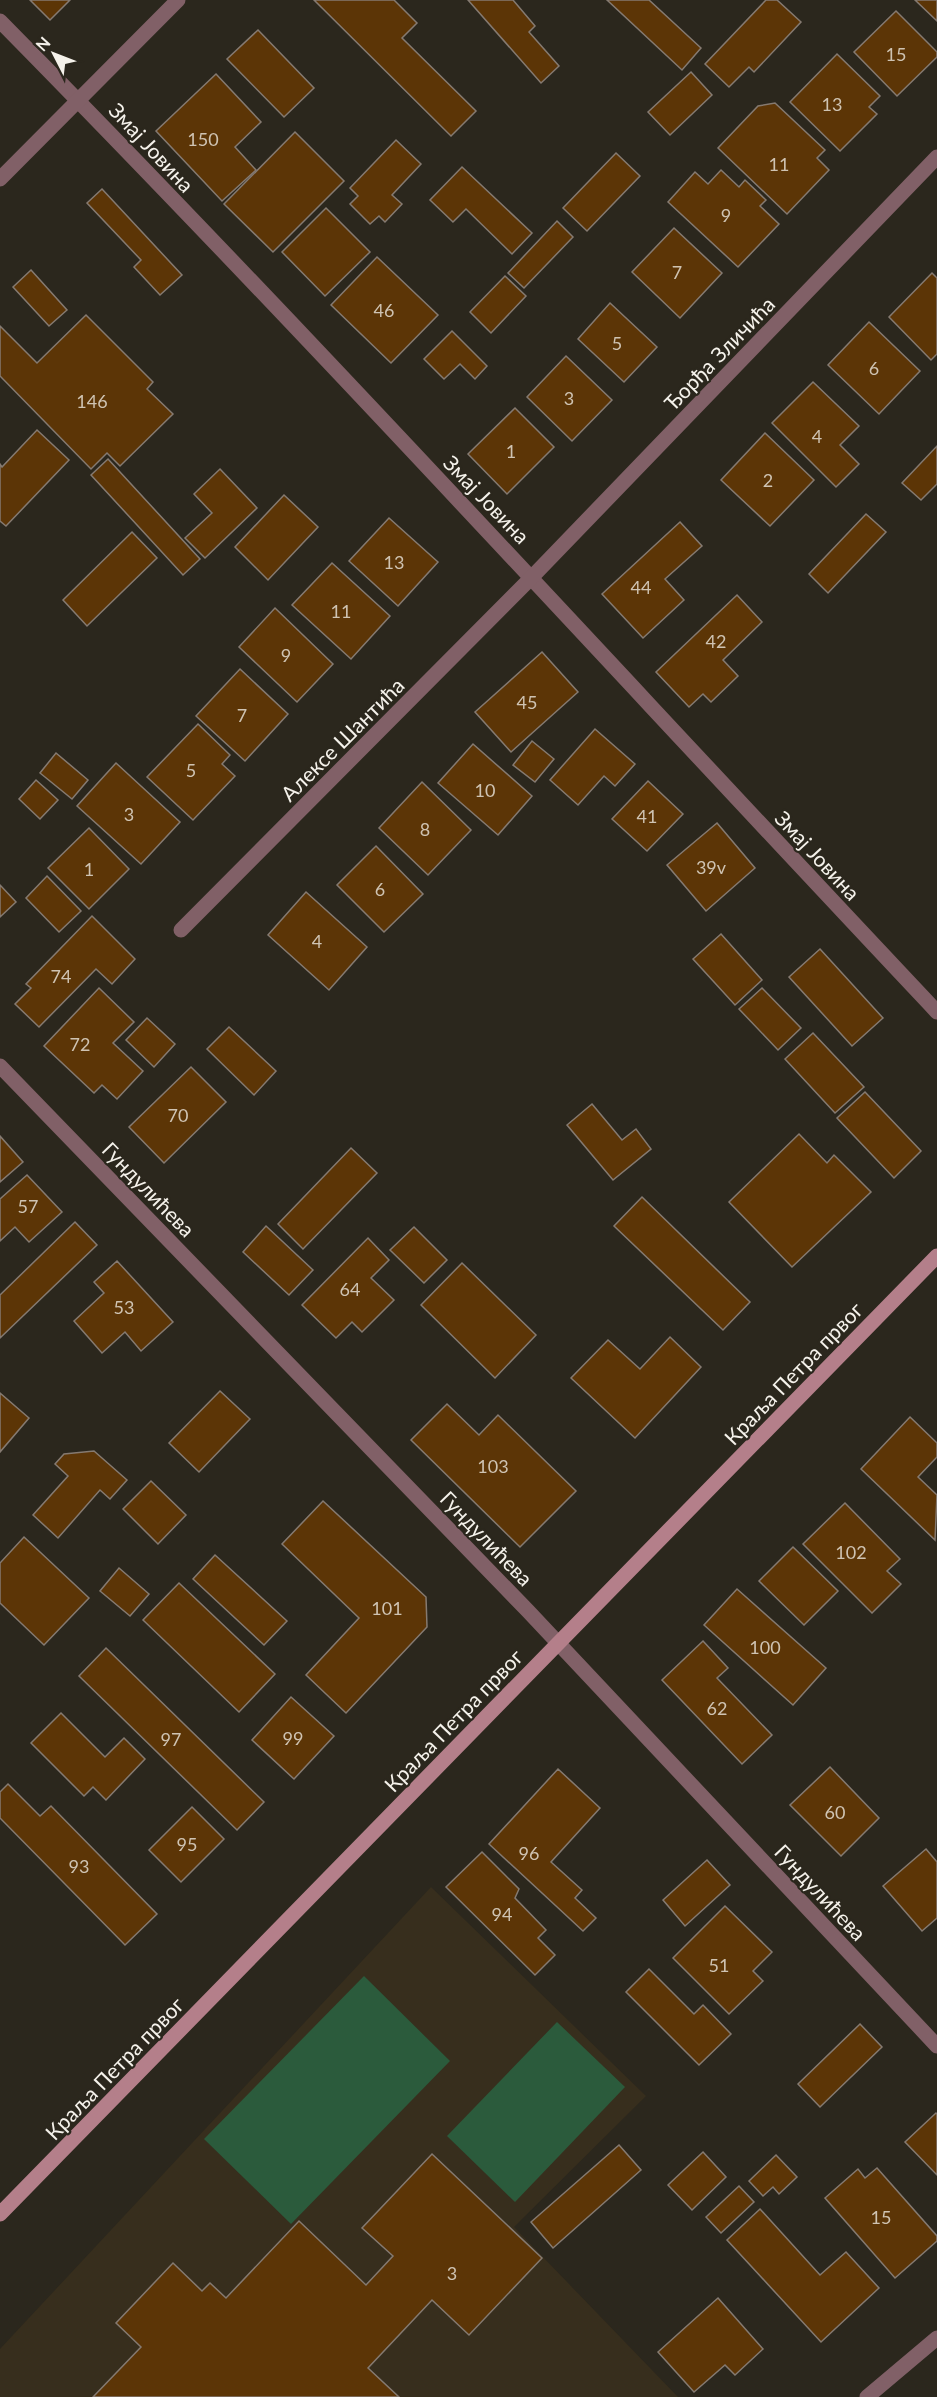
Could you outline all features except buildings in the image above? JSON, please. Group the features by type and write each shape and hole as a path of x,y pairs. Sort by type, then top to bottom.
{"main road":[{"name":"Краља Петра првог","path":"0,2214 937,1256"}],"street":[{"path":"0,179 178,0"},
{"name":"Змај Јовина","path":"0,21 532,577 690,750 937,1012"},
{"name":"Ђорђа Зличића","path":"532,577 937,157"},
{"name":"Алексе Шантића","path":"181,930 532,577"},
{"name":"Гундулићева","path":"0,1066 558,1643 937,2046"},
{"path":"867,2397 937,2338"}],"shaded area":[{"path":"431,1887 646,2096 514,2227 678,2397 0,2397 0,2349"}],"green space":[{"path":"364,1976 450,2061 291,2224 204,2139"},
{"path":"557,2022 625,2087 515,2202 447,2136"}]}
